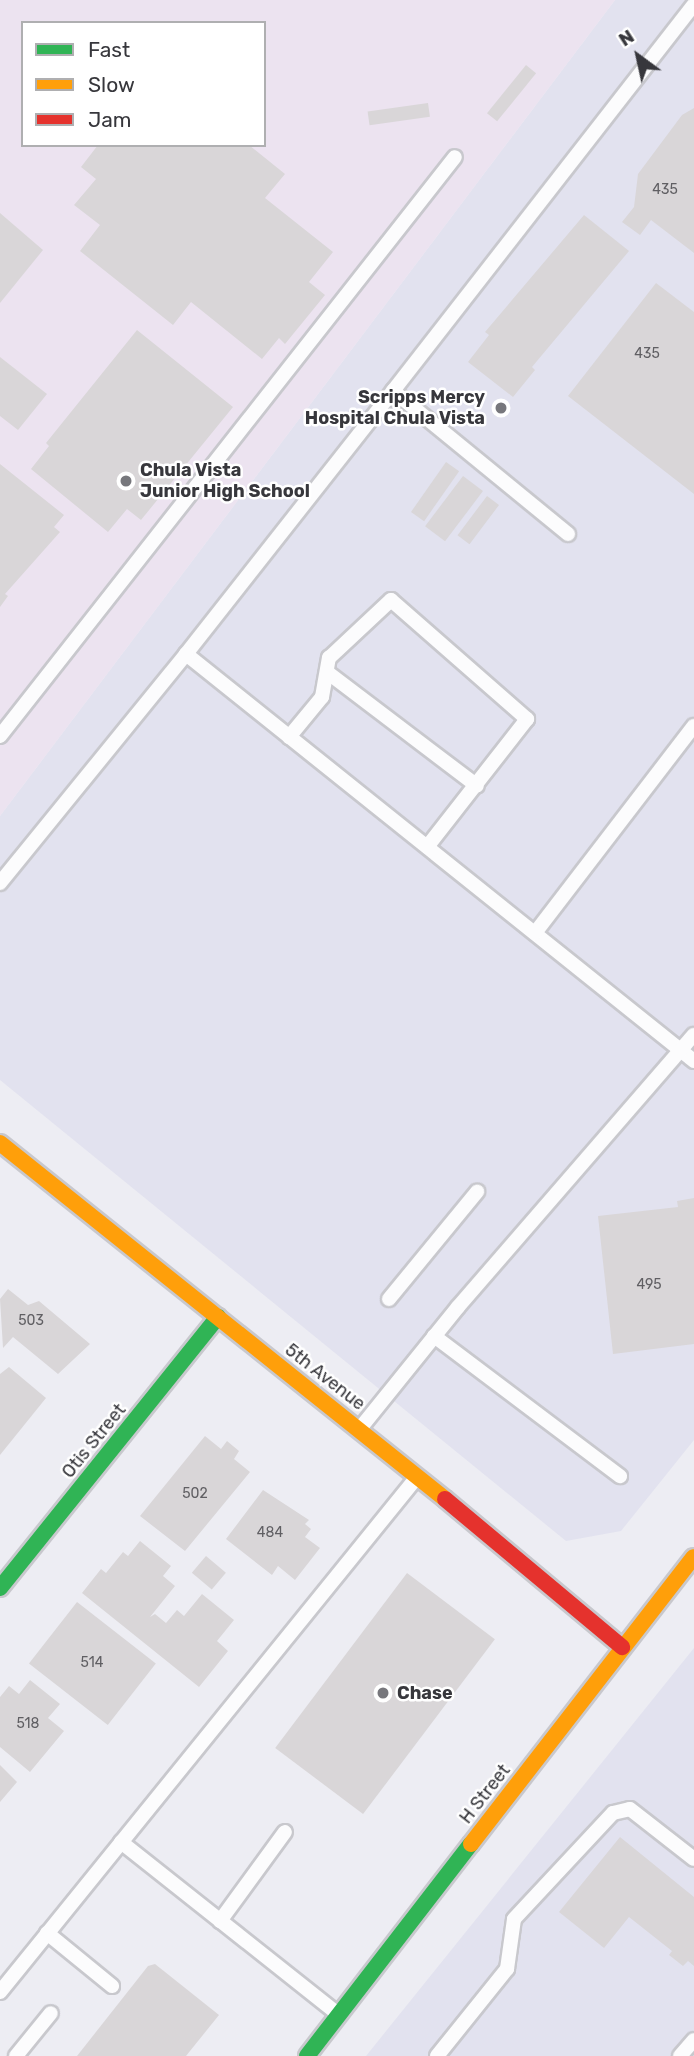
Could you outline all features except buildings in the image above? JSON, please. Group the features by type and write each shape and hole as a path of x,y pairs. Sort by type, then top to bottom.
{"street":[{"name":"5th Avenue","path":"0,1143 11,1159 360,1428 622,1647"},
{"name":"Otis Street","path":"0,1588 218,1317"},
{"name":"H Street","path":"307,2056 694,1557"}],"lane":[{"path":"0,883 186,654 694,5"},
{"path":"0,736 455,157"},
{"path":"393,391 568,534"},
{"path":"289,737 322,697 329,659 391,600 527,719 427,847"},
{"path":"186,654 694,1061"},
{"path":"327,672 477,786"},
{"path":"535,933 694,726"},
{"path":"360,1428 434,1336 694,1035"},
{"path":"389,1299 477,1192"},
{"path":"434,1336 620,1476"},
{"path":"0,1992 417,1477"},
{"path":"437,2056 507,1969 514,1919 613,1813 630,1809 694,1859"},
{"path":"220,1921 285,1832"},
{"path":"121,1842 339,2015"},
{"path":"47,1933 111,1986"},
{"path":"16,2056 51,2012"},
{"path":"680,2056 694,2040"}],"shaded area":[{"name":"Chula Vista Junior High School","path":"0,0 615,0 0,816"},
{"name":"Scripps Mercy Hospital Chula Vista","path":"615,0 694,0 694,1440 621,1531 566,1541 0,1080 0,816"},
{"path":"694,1648 694,2056 366,2056"}],"traffic: fast":[{"path":"0,1588 218,1317"},
{"path":"307,2056 471,1844"}],"traffic: slow":[{"path":"0,1143 445,1499"},
{"path":"471,1844 694,1557"}],"traffic: jam":[{"path":"445,1499 622,1647"}],"place":[{"name":"Scripps Mercy Hospital Chula Vista","path":"501,408"},
{"name":"Chula Vista Junior High School","path":"126,481"},
{"name":"Chase","path":"383,1693"}]}
